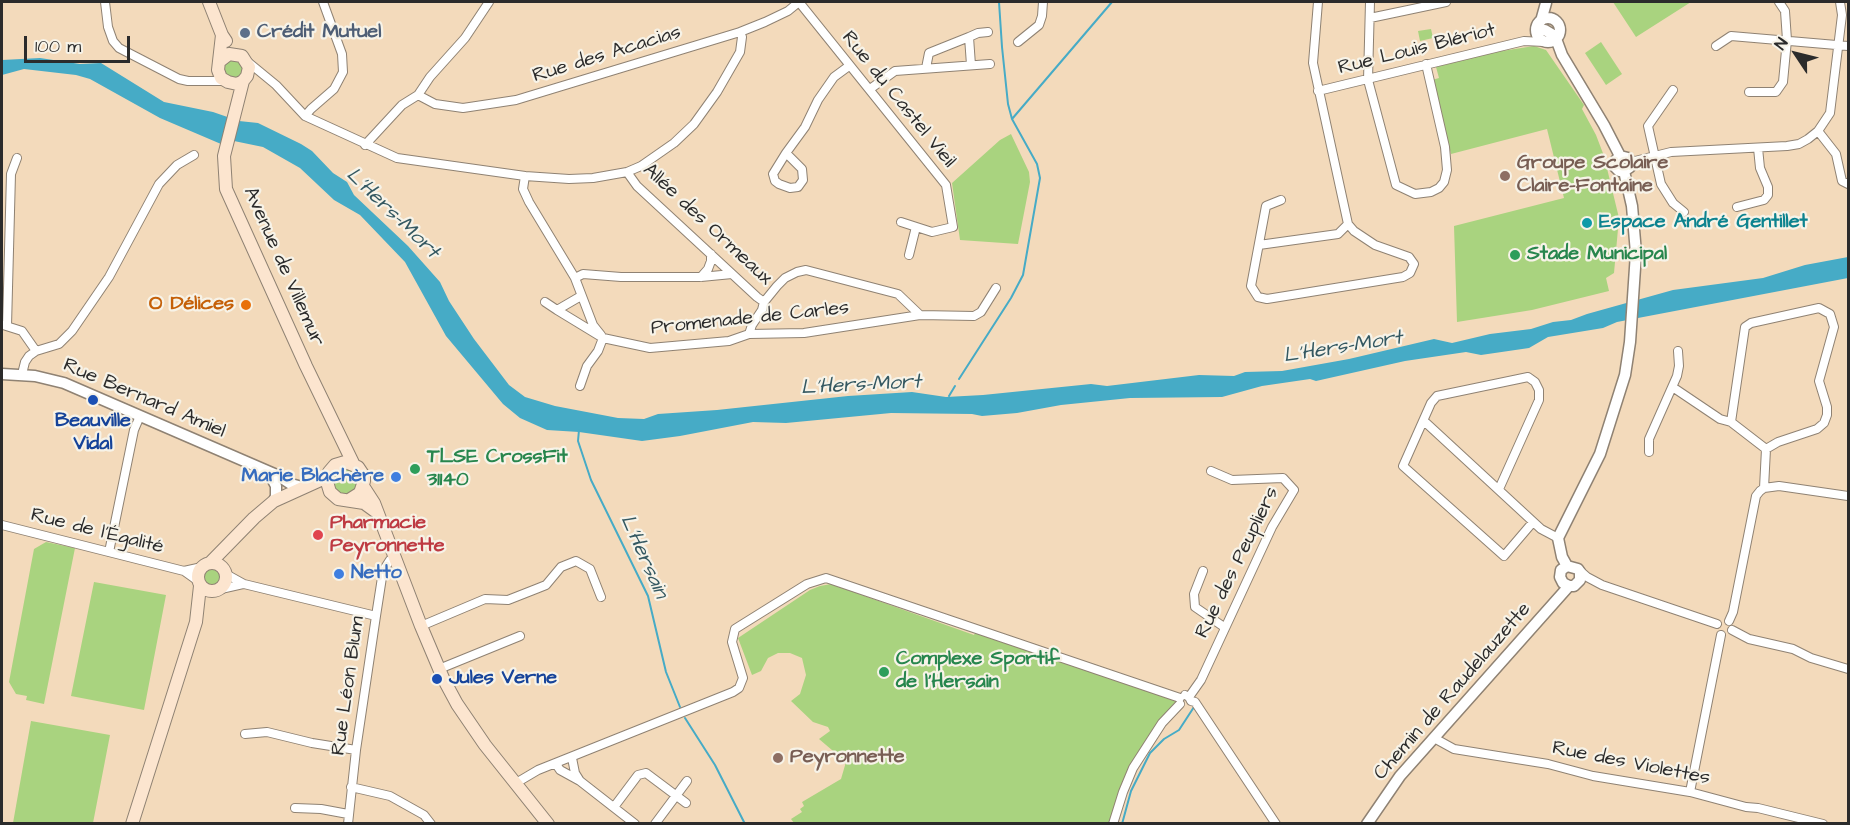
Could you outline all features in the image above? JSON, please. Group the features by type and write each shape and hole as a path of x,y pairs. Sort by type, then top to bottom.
{"main road":[{"path":"209,2 222,35 231,49 248,62 249,71 244,80 237,84 226,82"},
{"path":"222,35 219,74 226,82 235,110"},
{"path":"219,63 225,56 237,54"},
{"name":"Avenue de Villemur","path":"244,80 224,156 225,181 231,201 354,465"},
{"path":"340,438 339,455 327,477 330,492 338,499 364,503 375,512"},
{"path":"335,465 345,462 354,465 363,476 363,486 374,503 375,512 421,626 456,705 548,824"},
{"path":"196,622 198,574 206,565 271,504 302,486 327,477"},
{"path":"349,500 355,497 363,486"},
{"path":"271,504 313,490 330,492"},
{"path":"132,824 196,622 207,602 226,582 234,540"},
{"path":"206,565 221,566 226,573"},
{"path":"199,583 207,591 219,590"}],"street":[{"path":"105,2 108,27 113,41 119,48 179,79 226,82"},
{"path":"305,116 334,89 343,72 342,54 323,2"},
{"path":"364,145 402,105 418,95 430,77 465,39 489,2"},
{"name":"Rue des Acacias","path":"418,95 435,104 464,108 516,99 740,32 788,11 799,2"},
{"name":"Rue du Castel Vieil","path":"799,2 945,185 953,227 932,232 916,227"},
{"path":"1018,42 1039,25 1043,2"},
{"path":"1281,200 1266,206 1251,286 1258,297 1267,300 1403,277 1410,273 1414,264 1409,257 1375,245 1354,231 1348,224 1317,91 1313,63 1318,2"},
{"path":"1370,2 1368,80 1396,185 1415,194 1431,192 1439,188 1444,182 1447,170 1445,147 1426,64"},
{"path":"1370,18 1446,2"},
{"path":"1546,2 1538,37 1549,41 1566,63 1604,125 1620,156 1616,160 1615,167 1619,171 1655,155 1671,152 1799,144 1818,131 1830,113 1844,46 1840,2"},
{"path":"1749,92 1776,92 1784,82 1787,40 1785,11 1779,2"},
{"path":"1543,23 1560,27 1560,34 1549,41"},
{"name":"Rue Louis Blériot","path":"1524,41 1543,23"},
{"path":"248,62 280,89 305,116 364,145 397,158 525,176 593,178 627,172 658,156 694,124 717,92 740,52 742,37 740,32"},
{"path":"926,69 929,53 978,33 988,32"},
{"path":"1716,46 1731,36 1844,46"},
{"path":"969,37 971,65"},
{"name":"Rue Louis Blériot","path":"1317,91 1524,41 1549,41"},
{"path":"197,81 211,74 219,63"},
{"path":"870,89 895,71 990,64"},
{"path":"786,153 805,127 818,100 834,77 849,66"},
{"path":"244,80 255,76 266,77"},
{"path":"1673,90 1648,126 1661,184 1673,203 1684,212"},
{"path":"1818,131 1836,154 1842,181 1848,184"},
{"path":"1737,207 1764,200 1768,195 1768,187 1760,168 1758,148"},
{"path":"22,374 25,362 36,351 59,344 72,331 109,277 159,184 177,165 194,155"},
{"path":"16,158 11,174 4,326 22,331 36,351"},
{"path":"1573,585 1581,576 1562,557 1558,538 1600,454 1625,375 1636,282 1635,226 1628,167"},
{"name":"Allée des Ormeaux","path":"627,172 637,186 764,302"},
{"path":"525,176 523,189 529,202 575,278 593,325 603,338 598,351 587,366 580,386"},
{"path":"901,222 916,227 909,255"},
{"path":"1259,245 1338,234 1348,224"},
{"path":"700,277 708,269 711,254"},
{"path":"749,334 764,302 785,278 806,270 898,294 920,315"},
{"path":"575,278 583,274 621,277 700,277 732,274"},
{"name":"Promenade de Carles","path":"545,302 603,338 650,348 729,341 749,334 804,333 920,315 974,316 981,312 996,288"},
{"path":"557,310 581,296"},
{"path":"901,319 905,314 907,303"},
{"path":"1731,422 1745,327 1751,322 1819,308 1830,314 1834,327 1819,381 1827,407 1824,423 1817,429 1778,442 1766,450"},
{"path":"1649,452 1649,439 1674,388 1679,366 1678,351"},
{"name":"Rue Bernard Amiel","path":"2,374 22,374 64,383 279,476 295,486 302,486"},
{"path":"1499,489 1539,400 1536,382 1528,377 1437,396 1431,403 1403,466 1504,556 1533,522"},
{"path":"1674,388 1720,419 1731,422 1766,450"},
{"path":"109,552 134,430 140,416"},
{"path":"1424,422 1541,529 1558,538"},
{"path":"1764,488 1766,450"},
{"name":"Rue des Peupliers","path":"1190,699 1272,527 1294,490 1282,478 1232,480 1211,471"},
{"path":"269,473 276,486 276,496 271,504"},
{"path":"1721,635 1727,635 1730,626 1756,496 1764,488 1779,486 1848,496"},
{"name":"Rue de l'Égalité","path":"2,525 184,571 199,583"},
{"name":"Rue Léon Blum","path":"348,819 376,616 384,571 390,560 394,558"},
{"path":"421,626 485,599 508,600 546,585 561,567 576,561 590,569 601,597"},
{"name":"Rue de l'Égalité","path":"184,571 206,565"},
{"path":"1572,567 1602,585 1717,624"},
{"path":"1572,567 1562,570 1560,577 1563,584 1602,585"},
{"path":"1203,571 1194,594 1195,607 1224,627"},
{"path":"226,573 244,584 376,616"},
{"path":"516,783 538,770 733,692 741,683 743,674 732,642 735,629 807,584 826,578 1180,701"},
{"path":"219,590 244,584"},
{"name":"Chemin de Raudelauzette","path":"1367,824 1400,776 1573,585"},
{"path":"1717,624 1723,620 1749,639 1792,649 1810,658 1848,669"},
{"path":"1690,792 1721,635 1717,630 1717,624"},
{"path":"439,669 520,636"},
{"path":"1113,824 1133,768 1162,723 1184,695 1195,702 1276,824"},
{"path":"245,734 267,732 312,743 356,750"},
{"name":"Rue des Violettes","path":"1434,738 1454,749 1548,764 1593,776 1690,792 1823,824"},
{"path":"572,758 575,773 580,781"},
{"path":"556,764 563,772 580,781 636,824"},
{"path":"614,807 638,775 646,773 686,803"},
{"path":"655,824 687,781"},
{"path":"351,787 390,796 424,816 430,824"},
{"path":"295,808 321,808 348,819"}],"green space":[{"path":"1613,2 1691,2 1636,37"},
{"path":"1431,29 1433,38 1420,41 1418,31"},
{"path":"1601,42 1622,74 1606,85 1585,53"},
{"path":"1534,46 1546,50 1584,105 1582,109 1604,156 1619,218 1614,273 1606,278 1609,291 1532,310 1457,322 1454,226 1564,198 1547,129 1451,154 1432,80 1439,78 1436,67 1489,53"},
{"path":"233,59 240,62 243,69 240,76 233,79 226,76 223,69 226,62"},
{"path":"1011,134 1029,172 1030,182 1018,244 960,240 952,183 1000,140"},
{"path":"345,468 354,472 358,481 354,490 345,494 336,490 332,481 336,472"},
{"path":"46,542 75,548 44,704 26,700 27,696 16,694 9,682 34,549"},
{"path":"212,569 220,577 212,585 204,577"},
{"path":"94,582 166,595 144,710 71,696"},
{"path":"831,584 974,635 977,629 1180,698 1144,750 1113,823 794,823 791,819 802,812 800,809 804,806 802,802 841,779 846,762 819,739 830,731 828,727 813,722 791,701 800,694 806,675 802,658 790,653 778,653 768,658 761,671 752,675 738,638 810,590"},
{"path":"31,721 110,735 93,823 13,823"}],"water":[{"path":"40,58 80,64 101,63 164,102 213,112 239,121 258,123 301,144 312,151 333,173 347,182 354,195 408,246 440,282 449,301 474,339 509,385 525,397 555,406 618,418 644,419 658,414 848,396 912,392 946,397 983,395 1091,384 1107,386 1199,375 1234,376 1245,372 1282,371 1349,359 1434,339 1452,343 1490,334 1531,329 1553,322 1571,320 1673,290 1763,278 1805,265 1848,257 1848,278 1548,337 1529,348 1481,355 1466,352 1405,361 1316,381 1310,379 1262,386 1222,397 1130,398 982,416 891,413 786,423 753,422 642,441 547,430 520,418 503,404 446,336 405,262 360,215 334,200 300,168 263,147 234,141 221,144 160,118 90,79 76,75 24,69 2,75 2,60"}],"waterway":[{"path":"959,379 1011,298 1023,275 1040,178 1037,164 1012,119 1008,104 999,2"},
{"path":"1012,119 1112,2"},
{"path":"949,396 955,386"},
{"name":"L'Hersain","path":"579,430 578,441 591,480 648,596 666,672 680,707"},
{"name":"L'Hersain","path":"1122,824 1131,791 1150,753 1164,739 1179,730 1194,707"},
{"name":"L'Hersain","path":"685,718 715,765 745,824"}],"place":[{"name":"Crédit Mutuel","path":"245,33"},
{"name":"Groupe Scolaire Claire-Fontaine","path":"1505,176"},
{"name":"Espace André Gentillet","path":"1587,223"},
{"name":"Stade Municipal","path":"1515,255"},
{"name":"O Délices","path":"246,305"},
{"name":"Beauville Vidal","path":"93,400"},
{"name":"TLSE CrossFit 31140","path":"415,469"},
{"name":"Marie Blachère","path":"396,477"},
{"name":"Pharmacie Peyronnette","path":"318,535"},
{"name":"Netto","path":"339,574"},
{"name":"Complexe Sportif de l'Hersain","path":"884,672"},
{"name":"Jules Verne","path":"437,679"},
{"name":"Peyronnette","path":"778,758"}],"water label":[{"name":"L'Hers-Mort","path":"392,214"},
{"name":"L'Hers-Mort","path":"1343,348"},
{"name":"L'Hers-Mort","path":"861,386"}]}
